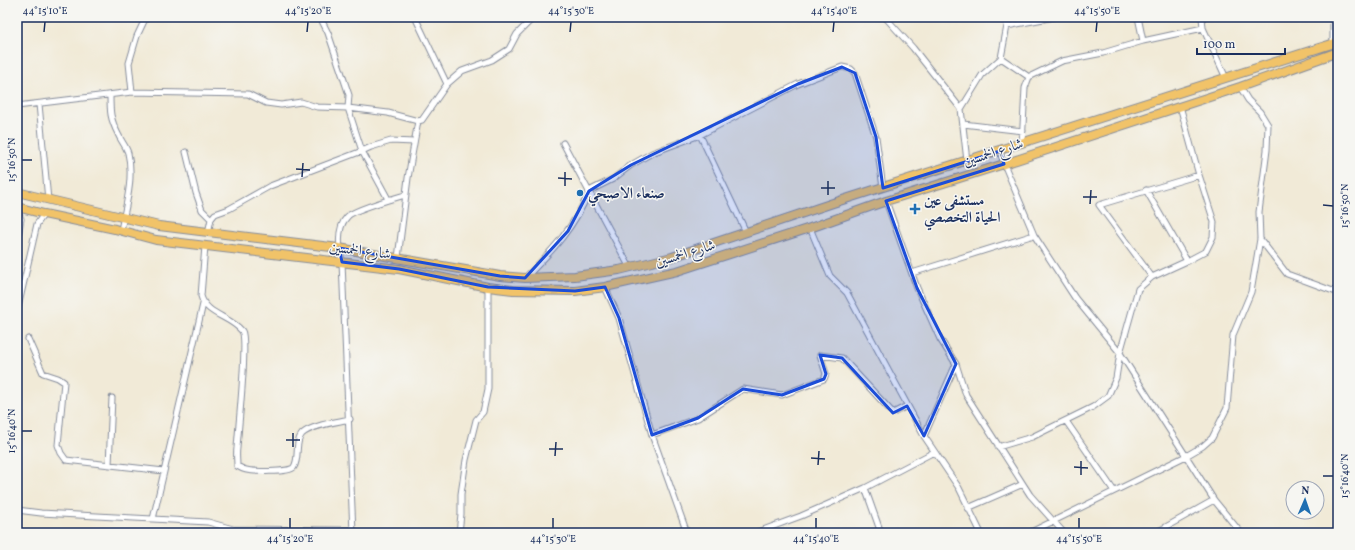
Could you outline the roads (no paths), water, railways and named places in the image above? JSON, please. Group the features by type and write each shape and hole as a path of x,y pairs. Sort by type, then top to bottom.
{"main road":[{"name":"شارع الخمسين","path":"17,192 123,219 159,226 221,235 339,248 500,276 525,278 575,276 630,268 672,257 833,203 1335,43"},
{"name":"شارع الخمسين","path":"17,208 120,230 156,240 399,269 488,287 513,290 575,291 605,287 677,271 810,228 839,216 886,200 1004,164 1240,87 1338,52"},
{"path":"833,203 839,216"},
{"path":"220,248 221,235"},
{"path":"575,276 575,291"}],"street":[{"path":"132,92 129,63 137,36 146,17"},
{"path":"320,17 328,33 349,95 348,108 362,152 388,199"},
{"path":"415,17 446,84"},
{"path":"17,106 132,92 248,94 266,103 281,105 301,102 317,107 348,108 388,113 418,121 422,120 446,84 462,70 492,60 510,49 517,34 534,17"},
{"path":"884,17 913,48 961,109 967,161"},
{"path":"961,109 982,75 1001,58 1007,26 1005,17"},
{"path":"1007,26 1054,17"},
{"path":"1138,17 1143,41"},
{"path":"1202,17 1203,28 1226,78"},
{"path":"1333,17 1335,43"},
{"path":"1022,144 1025,88 1029,77 1062,61 1103,53 1143,41 1203,28"},
{"path":"1001,58 1029,77"},
{"path":"525,278 568,231 583,207 589,191 613,179 631,165 652,153 700,135 798,84 842,67 851,69 855,73 876,137 883,188"},
{"path":"1029,533 1186,456 1203,446 1212,438 1227,408 1233,335 1251,292 1260,239 1259,212 1267,150 1268,124 1260,112 1248,100 1240,87"},
{"path":"110,95 110,113 118,135 127,151 130,163 130,176 120,230"},
{"path":"39,104 48,200"},
{"path":"998,447 1032,437 1093,407 1108,396 1116,378 1120,353 1138,289 1152,277 1206,251 1213,237 1214,222 1180,106"},
{"path":"398,258 405,195 418,121"},
{"path":"963,124 1023,131"},
{"path":"700,135 746,232"},
{"path":"208,233 211,219 215,214 270,186 362,152 371,146 391,141 414,142"},
{"path":"563,143 630,268"},
{"path":"1000,151 1034,235 1075,298 1120,353 1214,500 1241,533"},
{"path":"186,152 196,193 202,210 211,219"},
{"path":"1152,277 1099,205 1199,175"},
{"path":"1146,190 1187,261"},
{"path":"17,510 40,513 208,522 233,531 353,532 350,419 342,262 339,248 341,225 347,215 388,199 405,195"},
{"path":"886,200 912,273 940,339 956,364 966,395 1030,495 1054,520 1064,533"},
{"path":"17,208 21,219 17,242"},
{"path":"17,312 37,224 44,214"},
{"path":"810,228 830,276 847,293 924,436 959,488 981,533"},
{"path":"912,273 1034,235"},
{"path":"1260,239 1287,274 1333,291 1338,289"},
{"path":"153,519 203,304 201,296 205,246"},
{"path":"458,533 461,514 461,494 466,460 476,420 483,412 488,389 488,287"},
{"path":"605,287 619,318 652,435 687,533"},
{"path":"203,304 242,332 244,337 237,466 244,470 291,470 295,466 298,442 302,434 309,429 350,419"},
{"path":"28,339 43,373 58,378 64,382 58,445 63,457 66,460 164,471"},
{"path":"652,435 698,418 743,389 782,395 824,379 826,374 820,355 842,358 893,412 907,406"},
{"path":"924,436 956,364"},
{"path":"109,465 112,398"},
{"path":"1066,421 1114,491"},
{"path":"755,533 801,516 865,488 934,452"},
{"path":"968,508 1023,484"},
{"path":"865,488 881,533"},
{"path":"1155,533 1214,500"}],"place":[{"name":"صنعاء الاصبحي","path":"580,193"},
{"name":"مستشفى عين الحياة التخصصي","path":"915,209"}]}
